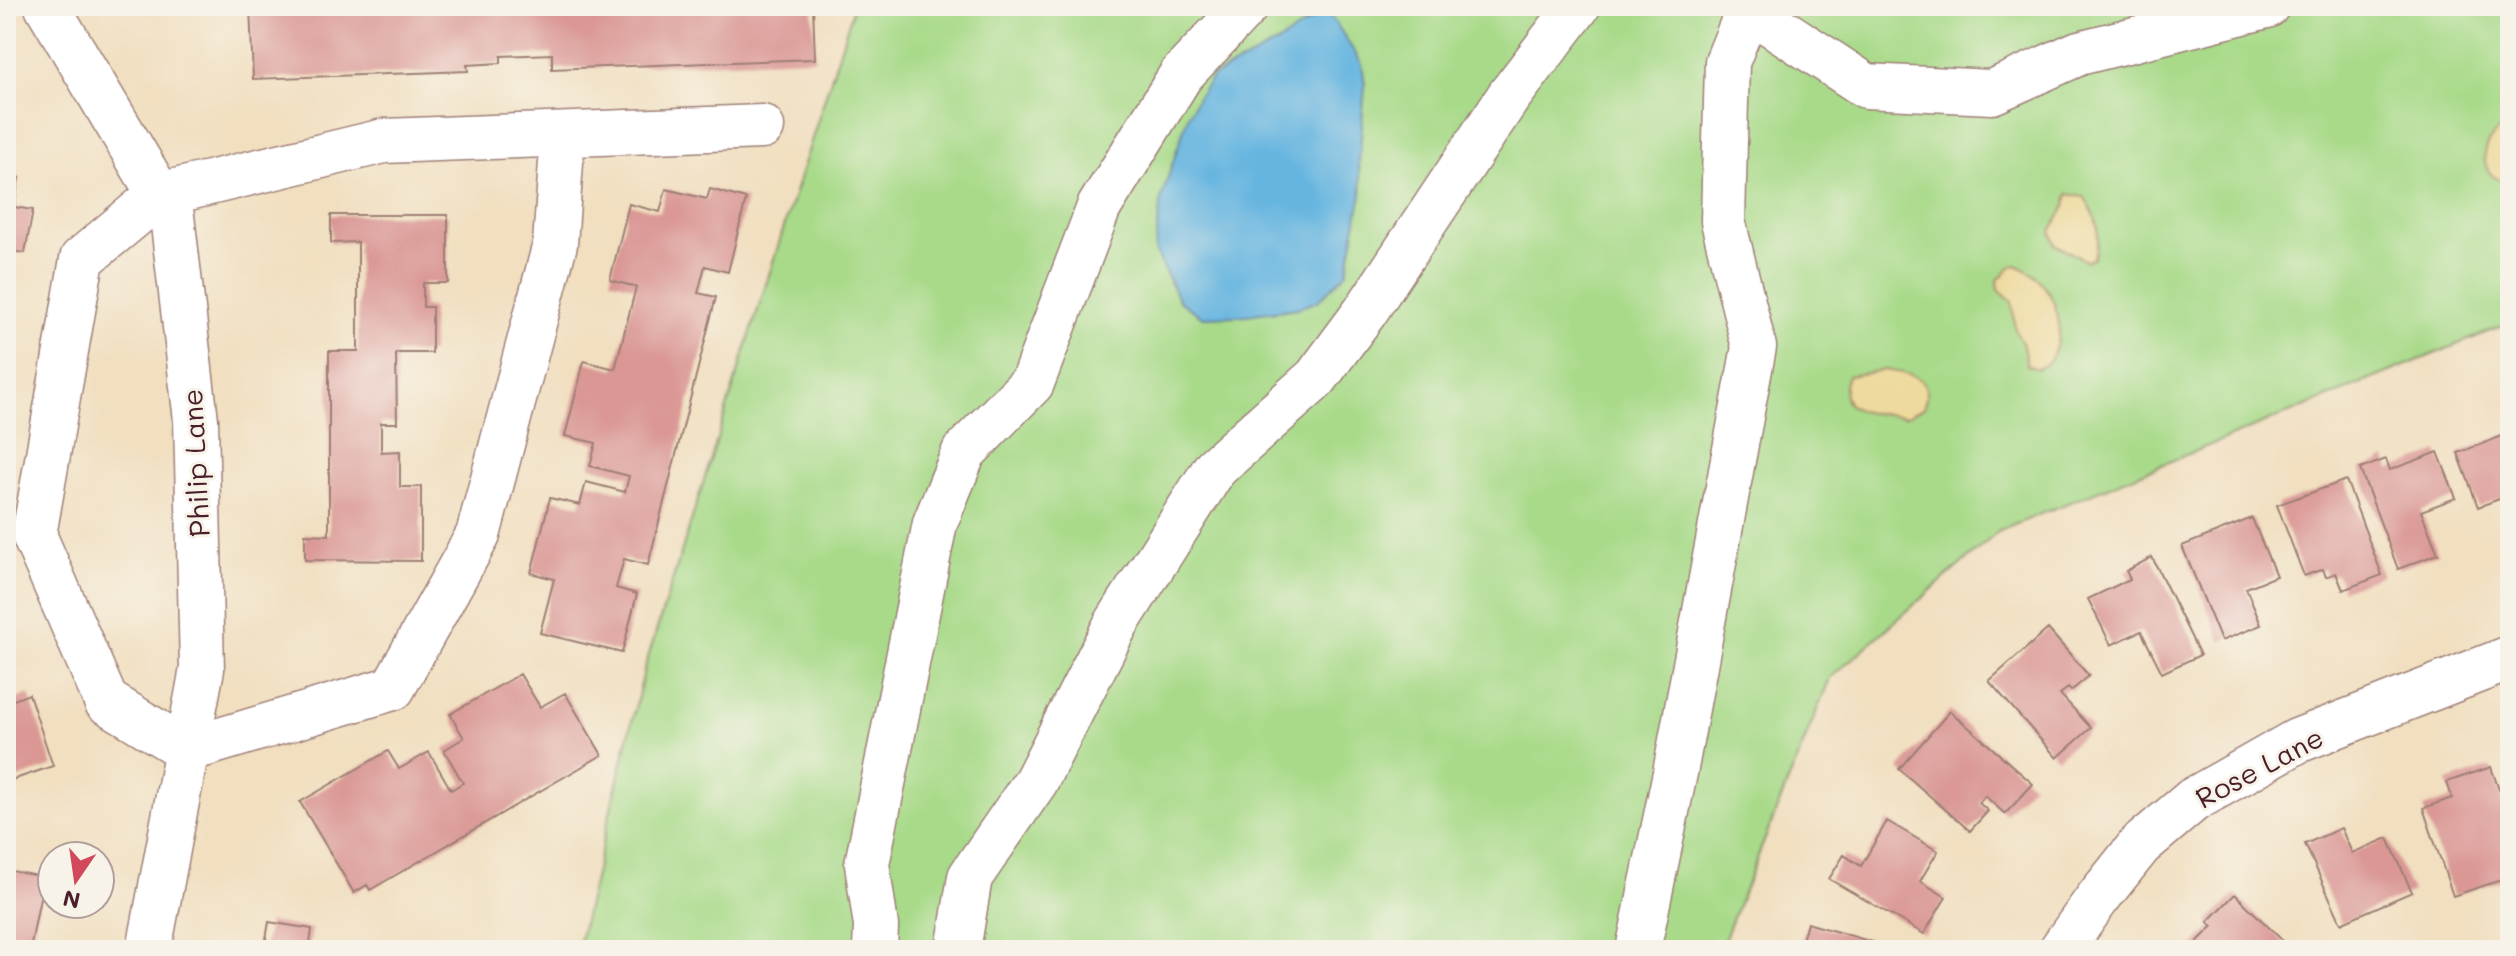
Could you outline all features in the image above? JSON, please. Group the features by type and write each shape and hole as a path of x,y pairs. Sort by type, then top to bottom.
{"street":[{"name":"Philip Lane","path":"47,6 172,216 196,420 202,669 149,950"},
{"path":"875,950 876,926 867,864 935,523 964,452 1032,383 1099,207 1181,75 1246,6"},
{"path":"958,950 970,877 1036,781 1116,624 1215,468 1316,378 1365,312 1509,96 1578,6"},
{"path":"1638,950 1675,773 1754,347 1723,221 1727,62 1750,7 1866,86 1992,92 2079,53 2267,6"},
{"path":"563,135 555,244 478,535 393,688 187,750 106,701 34,535 82,259 159,195 384,141 762,127"},
{"name":"Rose Lane","path":"2061,950 2140,845 2193,800 2297,741 2510,658"}],"green space":[{"path":"854,6 2510,6 2510,323 1999,531 1830,678 1720,950 577,950 645,667"}],"sand":[{"path":"2510,123 2510,181 2493,176 2488,171 2485,157 2494,135"},
{"path":"2068,194 2084,197 2095,219 2098,235 2096,250 2093,258 2086,261 2055,244 2051,231 2065,207"},
{"path":"2016,265 2045,288 2056,310 2056,347 2050,361 2037,369 2027,365 2023,345 2015,330 2012,302 1999,290 1998,280"},
{"path":"1885,370 1911,375 1923,382 1926,397 1923,408 1905,417 1862,411 1846,401 1844,391 1848,376"}],"water":[{"path":"1322,13 1332,17 1362,64 1365,85 1359,163 1362,193 1347,272 1318,301 1298,308 1203,317 1179,301 1155,250 1161,199 1187,119 1213,76 1274,45"}],"building":[{"path":"250,6 813,6 815,59 552,69 552,54 501,56 501,63 467,65 468,71 253,79"},
{"path":"6,175 19,177 14,207 33,210 25,253 9,251 8,258"},
{"path":"666,189 707,199 710,189 746,199 728,272 705,266 698,293 716,297 648,565 624,559 616,588 637,594 622,653 540,633 554,579 531,573 550,498 580,505 586,482 625,492 629,476 590,466 596,443 565,436 584,361 615,369 636,287 610,280 629,204 660,212"},
{"path":"331,215 448,215 448,283 423,283 423,307 432,307 432,353 396,353 397,423 381,423 381,452 400,451 400,487 421,487 421,561 305,560 305,534 329,535 329,351 358,351 358,242 331,243"},
{"path":"2510,433 2510,495 2478,507 2458,453"},
{"path":"2438,452 2456,498 2421,511 2438,554 2398,569 2360,469 2386,459 2390,470"},
{"path":"2346,480 2382,575 2343,590 2336,573 2326,577 2323,569 2304,576 2277,505"},
{"path":"2252,518 2276,576 2246,588 2261,625 2221,641 2182,546"},
{"path":"2152,557 2200,655 2162,673 2141,631 2111,645 2088,599 2130,579 2126,571"},
{"path":"2048,629 2089,676 2071,691 2068,688 2060,694 2091,728 2057,758 1989,681"},
{"path":"520,674 540,707 565,693 602,755 370,890 367,885 354,893 300,802 388,751 399,769 429,752 451,790 463,783 444,750 464,738 450,714"},
{"path":"29,694 53,766 6,782 6,703"},
{"path":"1950,711 2033,784 2005,814 1985,796 1979,803 1988,811 1970,831 1899,769"},
{"path":"2491,767 2510,821 2510,877 2453,896 2423,808 2452,798 2447,782"},
{"path":"1887,821 1938,851 1920,881 1946,897 1924,934 1829,879 1844,855 1861,866"},
{"path":"2341,828 2352,853 2388,838 2412,892 2341,923 2305,844"},
{"path":"6,870 36,876 36,919 30,950 6,950"},
{"path":"2235,894 2292,950 2189,950 2213,926 2208,922"},
{"path":"269,922 312,929 310,944 336,950 264,950"},
{"path":"1807,923 1897,949 1897,950 1799,950"}]}
